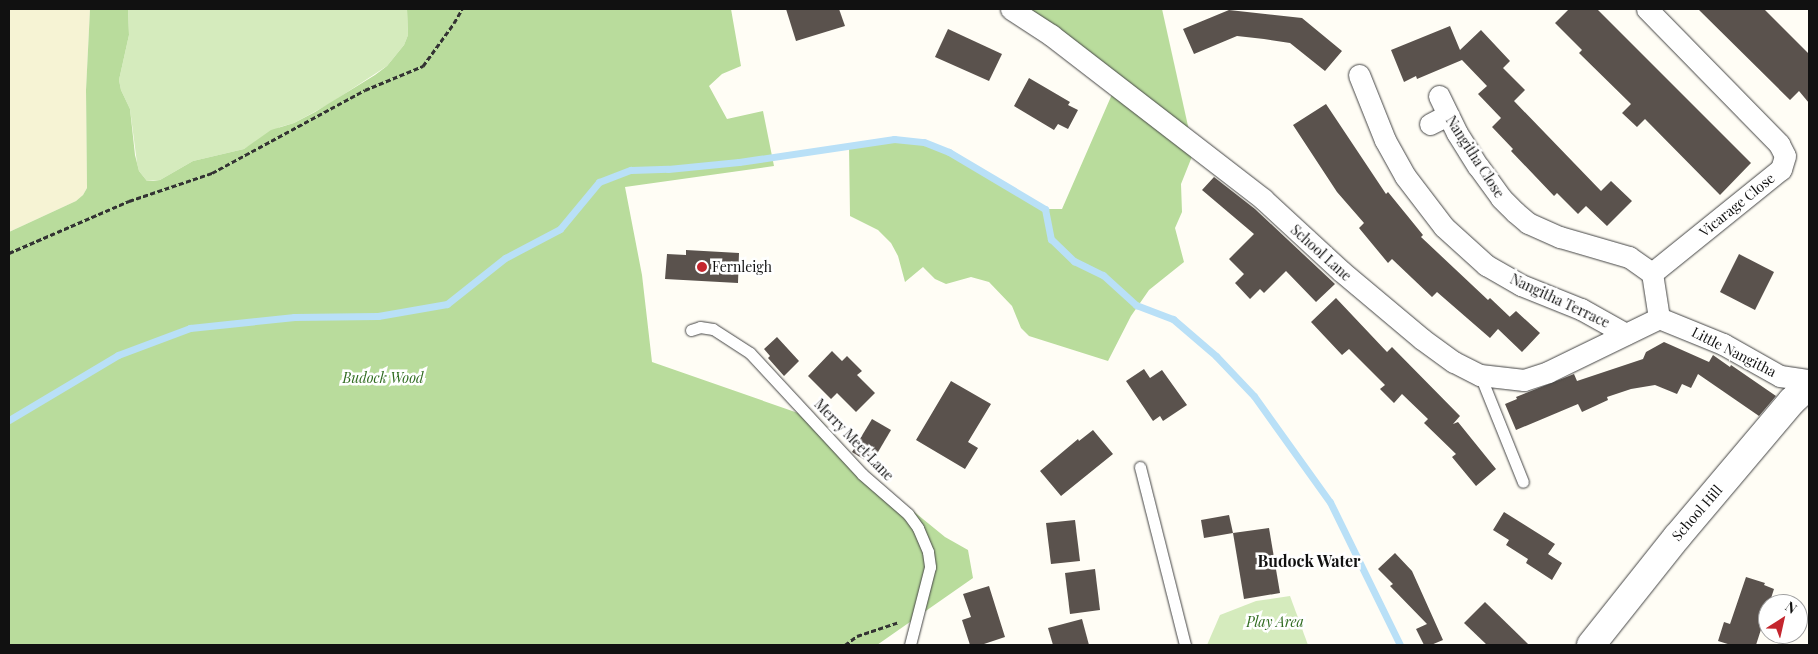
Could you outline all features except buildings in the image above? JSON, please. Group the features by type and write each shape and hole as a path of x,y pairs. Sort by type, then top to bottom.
{"street":[{"name":"School Lane","path":"1012,9 1051,35 1263,199 1341,271 1422,339 1454,362 1480,374 1524,380 1548,372 1659,318"},
{"name":"Vicarage Close","path":"1647,9 1779,144 1785,156 1782,169 1652,273"},
{"name":"Nangitha Terrace","path":"1359,76 1384,140 1405,176 1444,227 1486,265 1522,285 1607,322 1626,334"},
{"name":"Nangitha Close","path":"1439,112 1518,223 1528,223 1560,237 1629,257 1652,273"},
{"path":"1652,273 1659,318"},
{"name":"Little Nangitha","path":"1659,318 1722,344 1780,376 1809,380"},
{"name":"School Hill","path":"1591,645 1688,524 1792,401 1809,385"}],"lane":[{"name":"Merry Meet Lane","path":"691,330 700,327 712,329 750,353 862,474 908,514 924,540 930,567 910,645"},
{"path":"1480,374 1523,482"},
{"path":"1140,467 1185,645"}],"path":[{"path":"9,254 129,201 212,173 365,90 423,66 462,9"},
{"path":"846,645 857,636 918,616"}],"shaded area":[{"path":"9,9 90,9 86,90 87,188 76,201 9,232"}],"green space":[{"name":"Budock Wood","path":"90,9 128,9 129,35 119,80 121,90 130,109 135,155 139,171 147,181 153,181 160,180 193,161 244,149 271,130 294,123 315,112 375,75 387,66 404,45 408,35 407,9 731,9 741,66 722,74 709,86 727,119 763,111 774,166 625,187 642,275 652,362 821,421 869,475 945,537 968,550 973,578 877,645 9,645 9,232 76,201 87,188 86,90"},
{"path":"128,9 407,9 408,35 404,45 387,66 329,104 294,123 280,127 244,149 193,161 160,180 147,181 139,171 130,109 121,90 119,80 129,35"},
{"path":"1023,9 1162,9 1190,135"},
{"path":"1113,92 1193,154 1181,184 1182,212 1175,228 1184,262 1149,290 1131,316 1108,361 1029,336 1021,328 1012,306 989,282 971,277 946,284 935,279 923,267 905,282 898,256 891,243 878,230 850,216 849,145 894,139 924,142 949,152 1045,209 1062,209"},
{"name":"Play Area","path":"1290,596 1308,645 1207,645 1220,615 1256,601"}],"waterway":[{"path":"9,420 118,355 190,328 294,317 378,316 447,304 505,258 560,229 599,182 631,170 668,169 739,162 894,139 924,142 949,152 1045,209 1051,239 1074,261 1103,275 1136,305 1173,319 1216,356 1254,396 1330,502 1400,645"}],"place":[{"name":"Fernleigh","path":"702,267"}],"district":[{"name":"Budock Water","path":"1309,561"}]}
